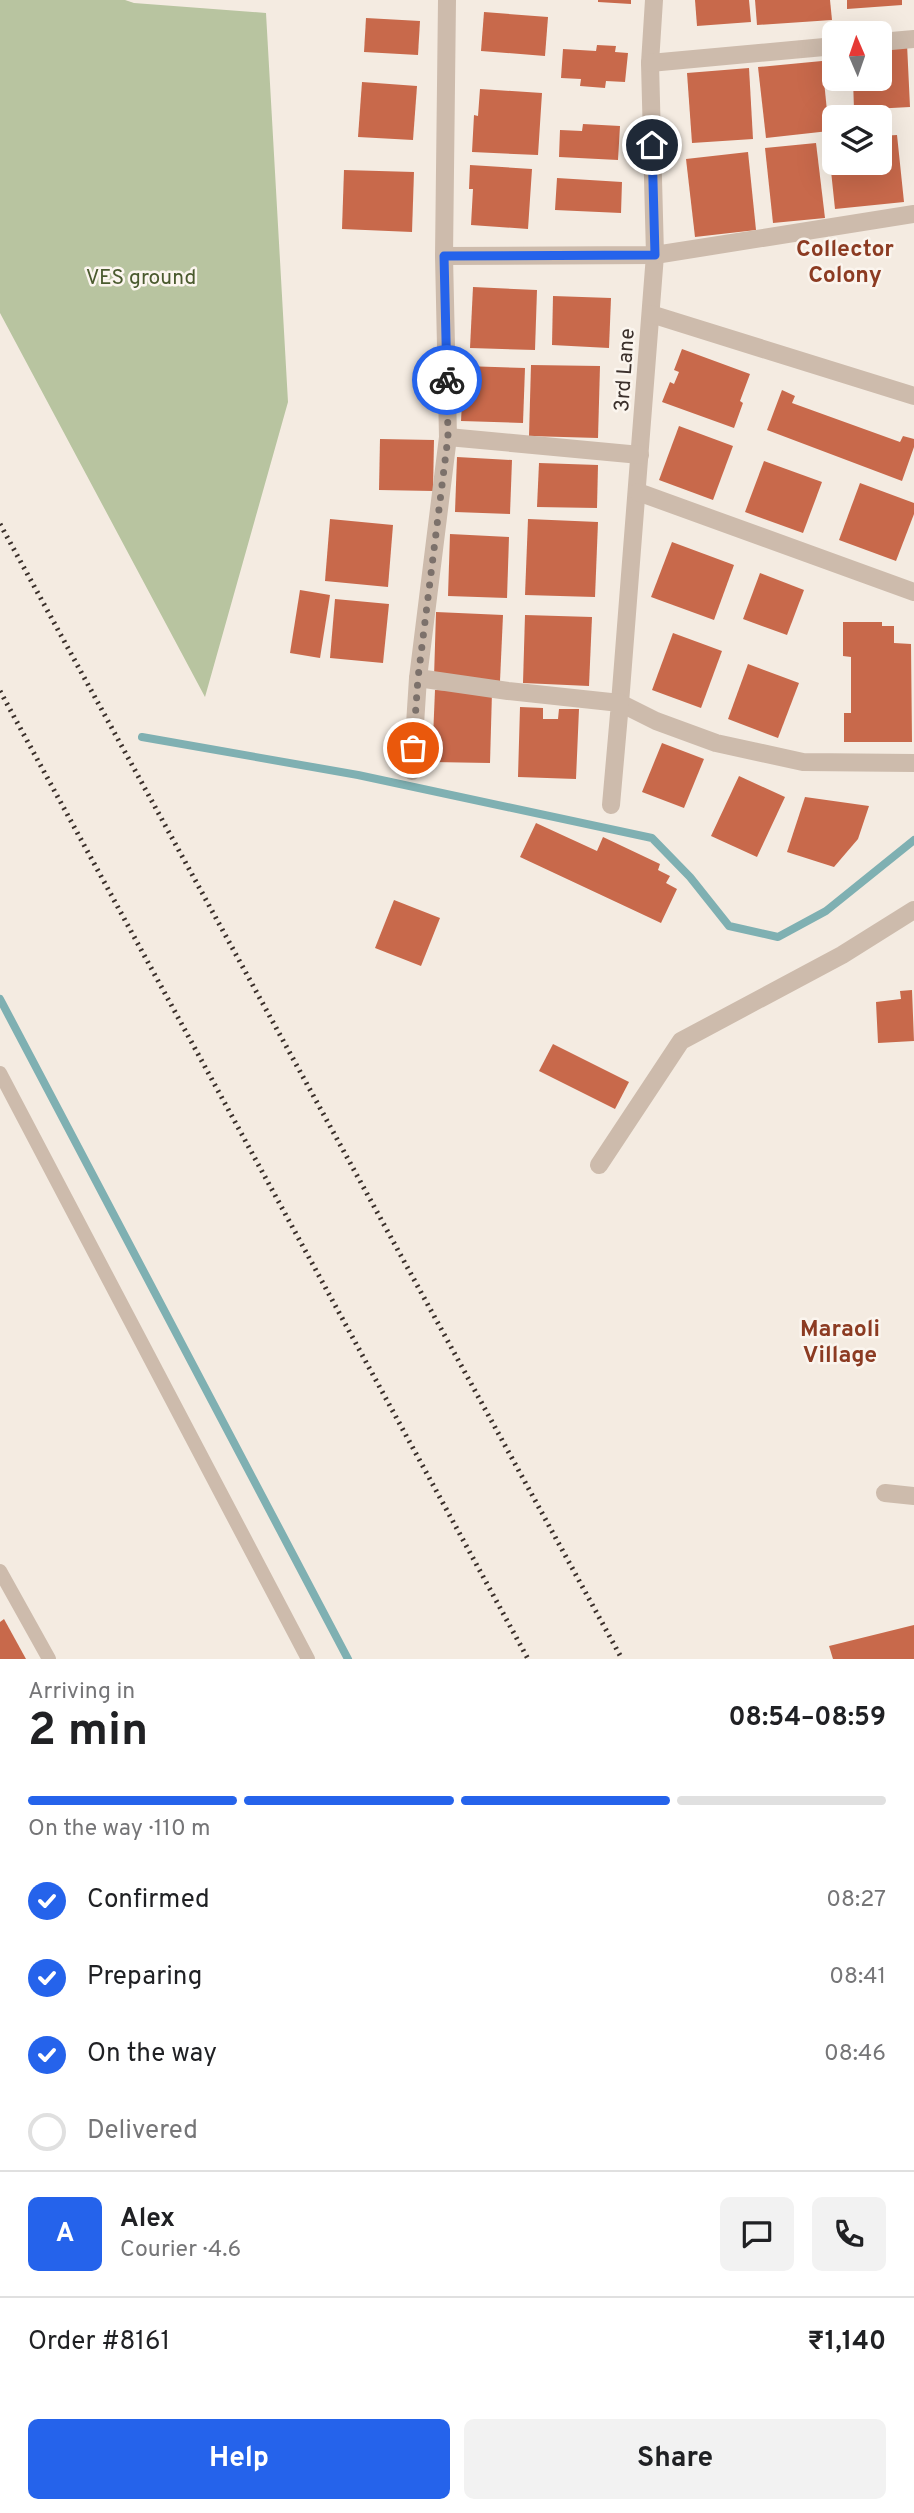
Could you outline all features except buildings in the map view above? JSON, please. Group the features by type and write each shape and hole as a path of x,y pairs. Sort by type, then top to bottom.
{"street":[{"path":"412,771 418,678 448,437 444,256 447,0"},
{"name":"3rd Lane","path":"611,805 655,255 650,63 654,0"},
{"path":"892,41 914,39"},
{"path":"650,63 822,47"},
{"path":"444,256 655,255 914,214"},
{"path":"651,314 914,396"},
{"path":"448,437 640,454"},
{"path":"638,492 914,592"},
{"path":"418,678 620,703 656,721 716,743 803,762 914,762"},
{"path":"599,1165 681,1041 842,955 914,910"},
{"path":"885,1493 914,1496"}],"lane":[{"path":"0,1073 307,1659"},
{"path":"0,1571 49,1659"}],"green space":[{"name":"VES ground","path":"0,0 125,0 134,3 266,13 288,402 205,697 0,313"}],"waterway":[{"path":"142,737 358,775 652,838 690,877 729,926 778,937 826,911 914,840"},
{"path":"0,999 348,1659"}],"railway":[{"path":"0,524 622,1659"},
{"path":"0,691 528,1659"}],"way so far":[{"path":"413,748 418,678 448,437 447,380"}],"district":[{"name":"Collector Colony","path":"845,261"},
{"name":"Maraoli Village","path":"840,1341"}],"route":[{"path":"447,380 444,256 655,255 652,145"}]}
